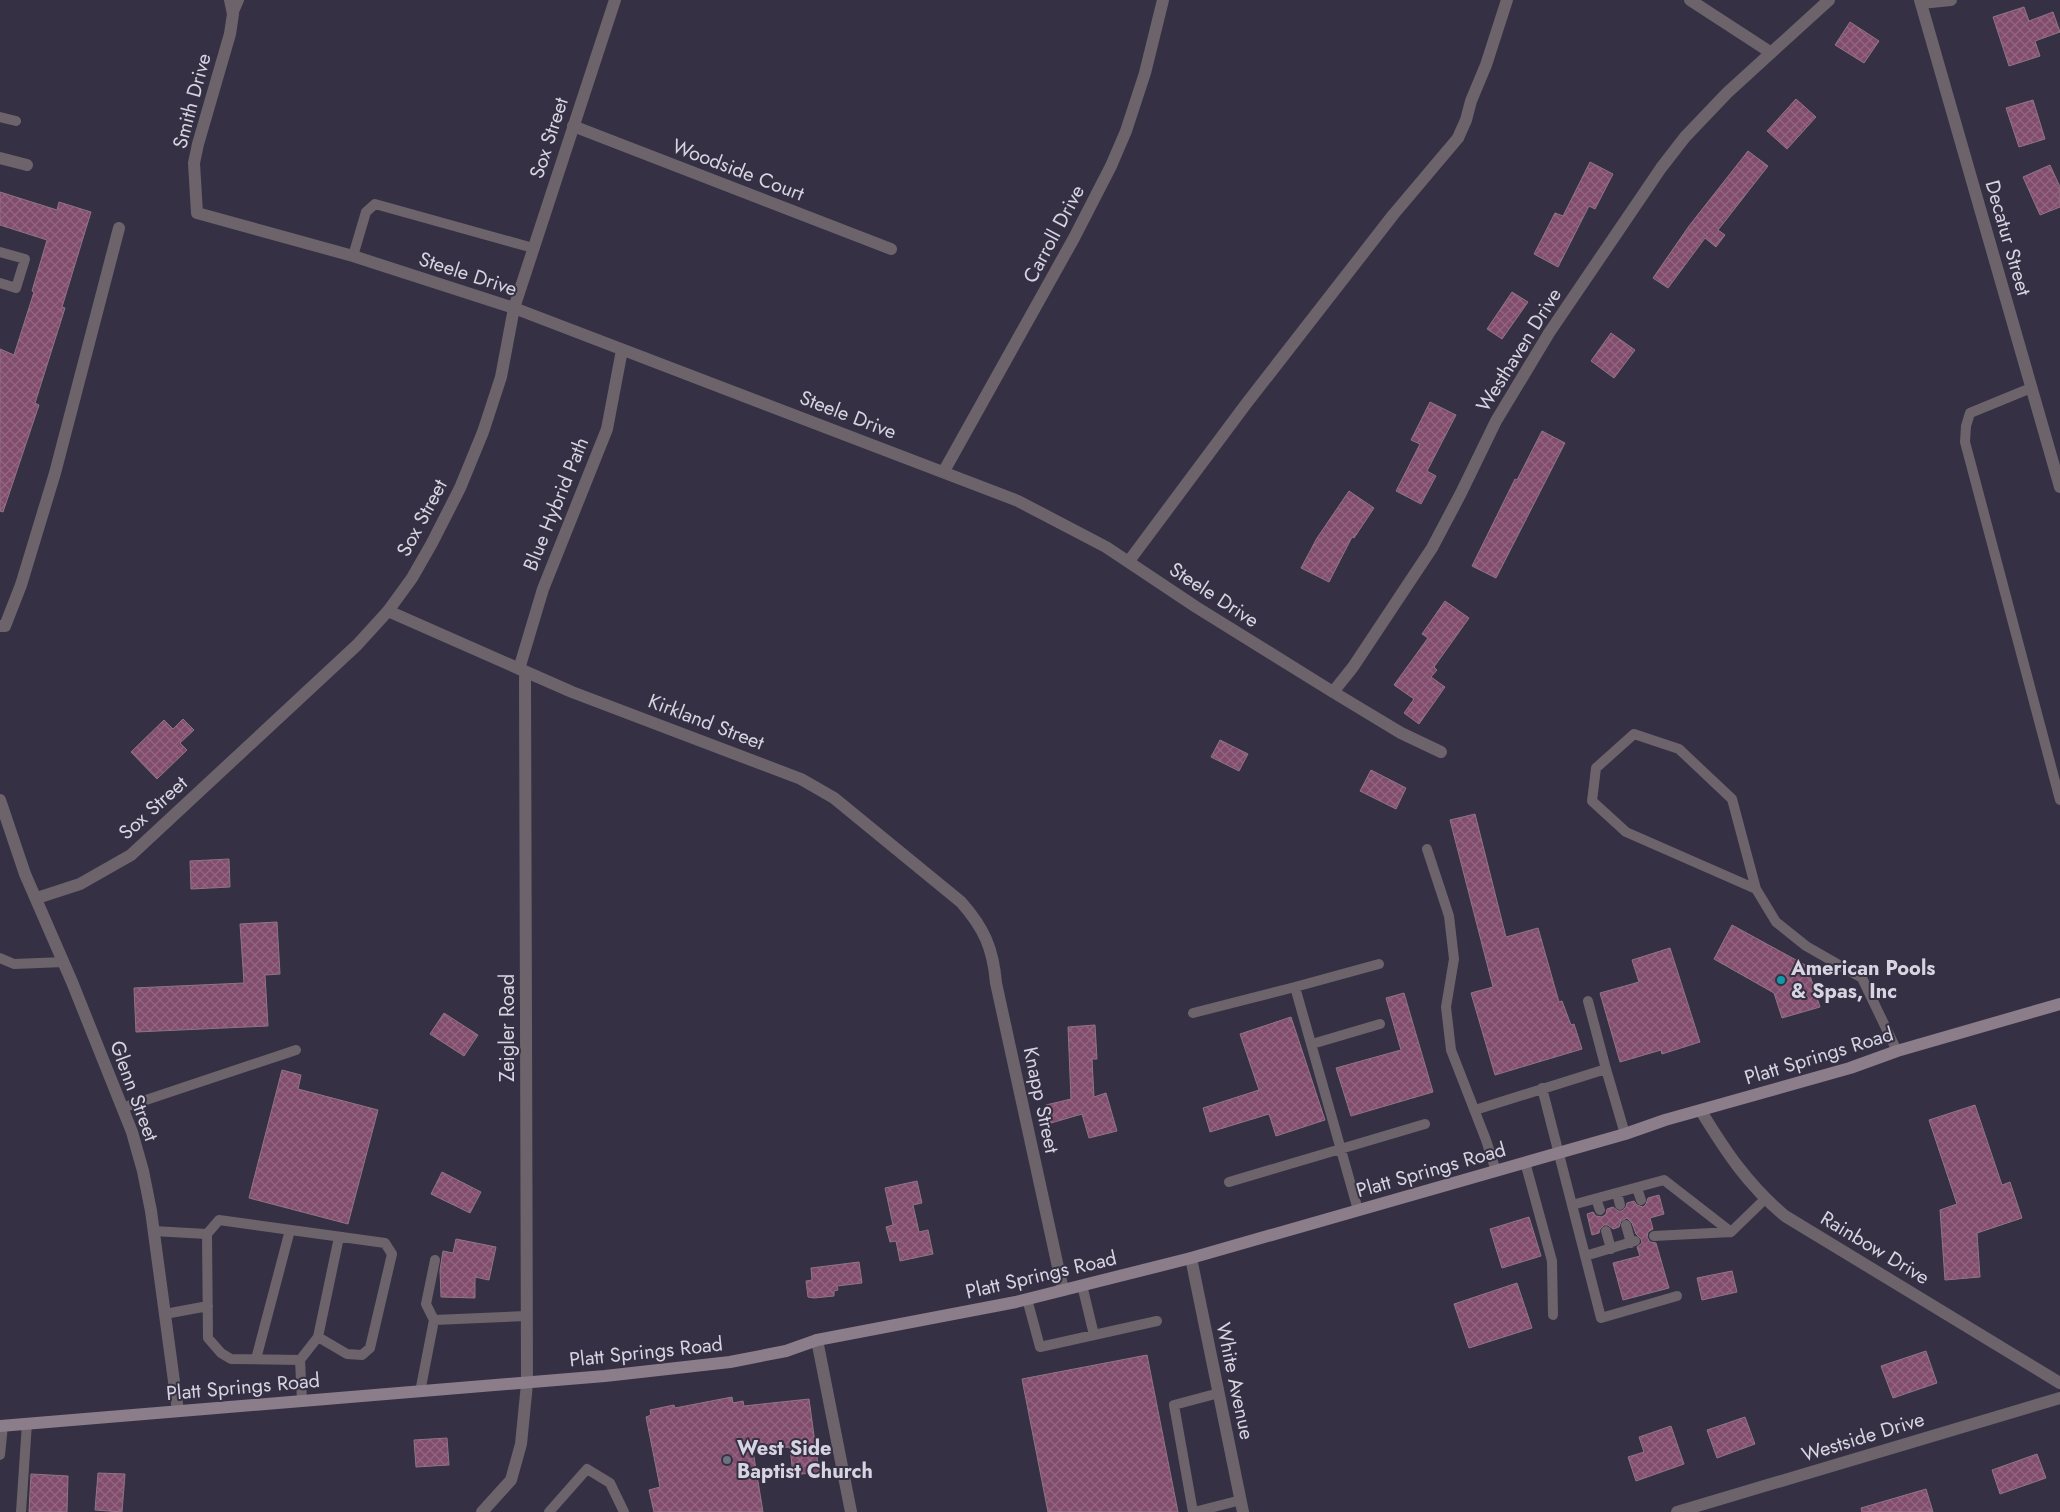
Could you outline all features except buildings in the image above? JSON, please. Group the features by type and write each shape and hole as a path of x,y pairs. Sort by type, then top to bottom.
{"main road":[{"name":"Platt Springs Road","path":"2,1426 527,1384 726,1362 786,1351 817,1340 1027,1299 1191,1258 1625,1134 1850,1068 1897,1051 2060,1004"}],"street":[{"name":"Smith Drive","path":"198,212 194,163 230,34 233,14 230,0"},
{"name":"Sox Street","path":"37,898 80,884 131,855 357,645 388,612 412,578 432,543 463,480 495,397 514,308 615,0"},
{"name":"Carroll Drive","path":"944,471 1074,238 1111,166 1126,131 1145,73 1163,0"},
{"path":"1129,561 1246,404 1394,215 1458,138 1486,64 1507,0"},
{"path":"1690,0 1770,52"},
{"name":"Westhaven Drive","path":"1333,692 1353,667 1432,548 1461,494 1496,421 1544,340 1661,168 1686,137 1727,93 1770,52 1830,0"},
{"path":"1921,2 1951,0"},
{"name":"Decatur Street","path":"1921,2 2060,487"},
{"name":"Woodside Court","path":"573,126 891,249"},
{"path":"0,158 27,165"},
{"name":"Steele Drive","path":"198,212 353,256 514,308 944,471 1018,501 1106,547 1196,607 1333,692 1401,733 1441,752"},
{"path":"0,626 5,626 21,585 52,483 119,228"},
{"name":"Blue Hybrid Path","path":"522,671 543,589 607,428 622,350"},
{"name":"Kirkland Street","path":"388,612 572,692 801,778 834,798 929,875 961,902 977,921"},
{"name":"Zeigler Road","path":"482,1512 511,1480 521,1444 527,1384 522,671"},
{"name":"Glenn Street","path":"0,800 25,874 64,962 132,1132 143,1171 153,1231 178,1411"},
{"name":"Knapp Street","path":"977,921 989,943 994,963 996,983 1063,1290"},
{"name":"Rainbow Drive","path":"1701,1111 1724,1149 1746,1179 1785,1216 2060,1384"},
{"name":"White Avenue","path":"1191,1258 1242,1506"},
{"path":"817,1340 851,1512"},
{"name":"Westside Drive","path":"1677,1512 2060,1398"}],"lane":[{"path":"233,14 240,0"},
{"path":"0,116 16,121"},
{"path":"353,256 366,212 375,204 533,248"},
{"path":"0,252 25,259 16,288 0,283"},
{"path":"2032,388 1970,414 1966,426 1965,442 2060,800"},
{"path":"1756,889 1626,832 1592,801 1596,768 1634,734 1679,748 1732,799 1756,889 1776,922 1806,946 1862,978 1897,1051"},
{"path":"1427,849 1448,916 1454,959 1446,1007 1451,1050 1475,1110 1496,1171"},
{"path":"0,958 14,964 64,962"},
{"path":"1194,1013 1379,964"},
{"path":"1295,987 1358,1210"},
{"path":"1588,1001 1625,1134"},
{"path":"1312,1044 1380,1024"},
{"path":"122,1108 296,1050"},
{"path":"1475,1110 1606,1069"},
{"path":"1542,1088 1601,1318 1677,1296"},
{"path":"1229,1182 1424,1124"},
{"path":"1525,1162 1552,1261 1553,1315"},
{"path":"1572,1206 1664,1180 1731,1232"},
{"path":"1637,1188 1641,1200"},
{"path":"1617,1193 1620,1205"},
{"path":"1596,1199 1600,1210"},
{"path":"1654,1236 1731,1232 1765,1199"},
{"path":"300,1360 231,1359 220,1354 208,1338 207,1234 219,1220 385,1243 392,1254 370,1348 362,1355 347,1354 318,1337"},
{"path":"1585,1256 1633,1242 1626,1226"},
{"path":"256,1360 290,1230"},
{"path":"153,1231 207,1234"},
{"path":"1606,1231 1611,1249"},
{"path":"302,1401 300,1360 318,1337 339,1236"},
{"path":"420,1392 434,1320 426,1304 435,1260"},
{"path":"1082,1285 1094,1335"},
{"path":"1027,1299 1040,1347 1157,1321"},
{"path":"165,1314 208,1306"},
{"path":"434,1320 526,1316"},
{"path":"1219,1394 1174,1404 1194,1512 1242,1506"},
{"path":"21,1512 27,1423"},
{"path":"0,1455 2,1426"},
{"path":"549,1512 587,1469 610,1483 624,1512"}],"place":[{"name":"American Pools & Spas, Inc","path":"1781,980"},
{"name":"West Side Baptist Church","path":"727,1460"}]}
